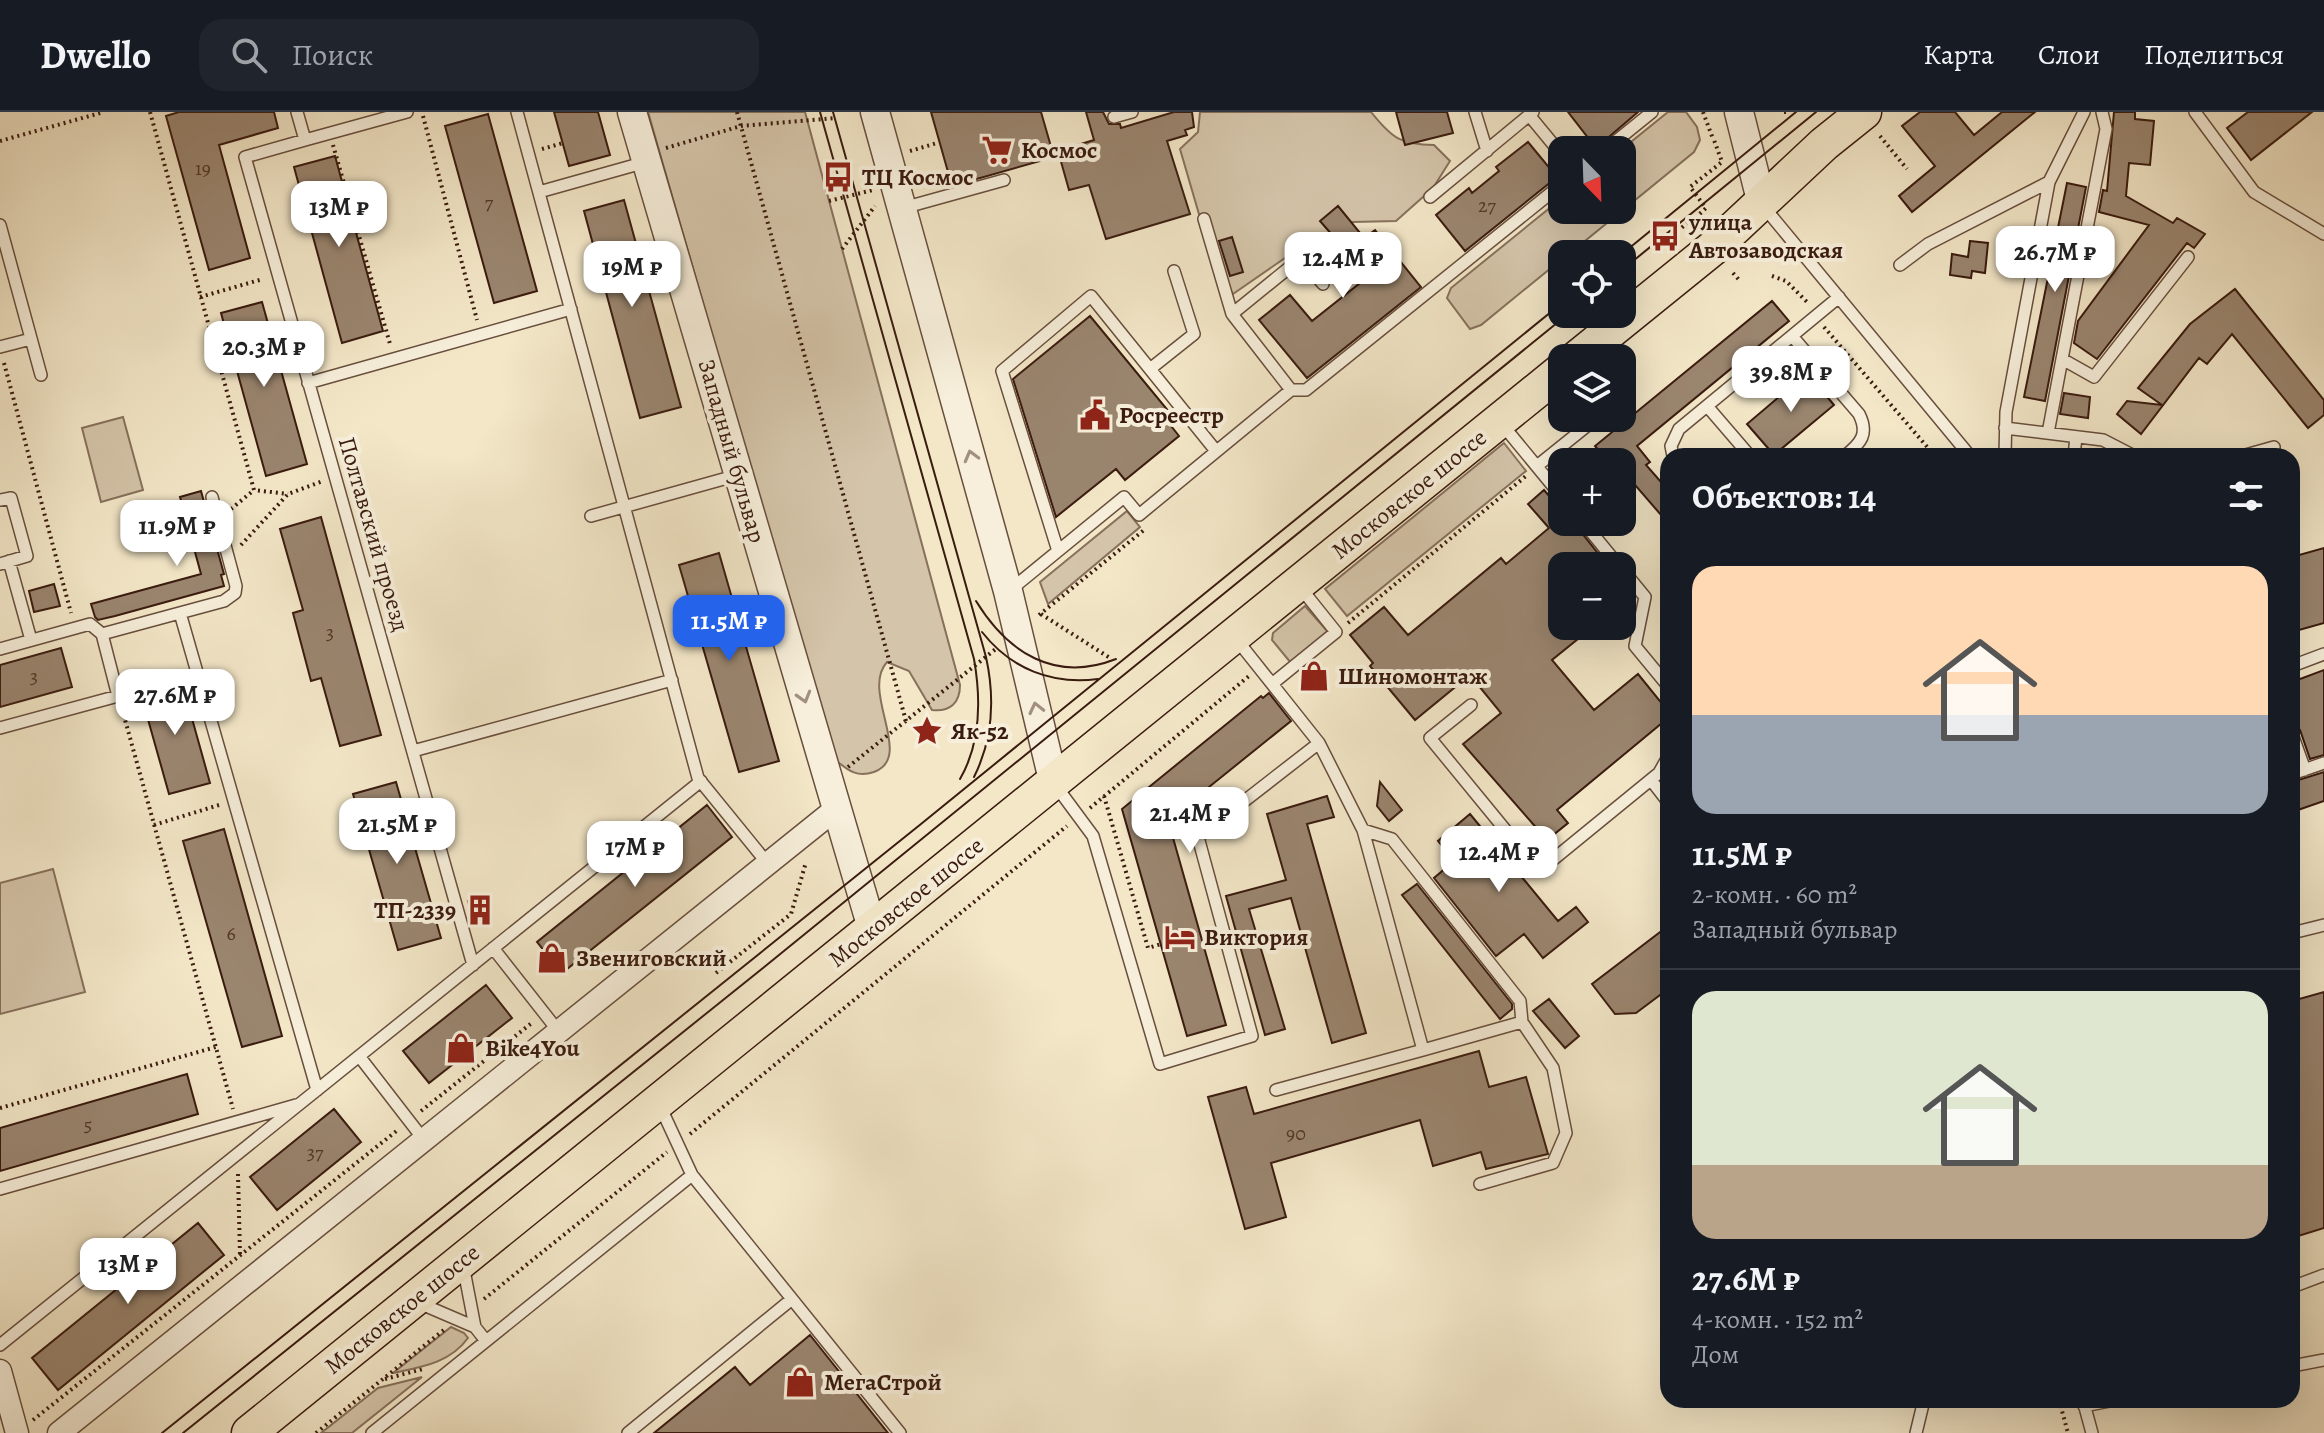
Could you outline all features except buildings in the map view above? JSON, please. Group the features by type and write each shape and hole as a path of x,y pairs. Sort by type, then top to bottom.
{"main road":[{"path":"1594,344 1713,248 1824,144 1872,124"},
{"name":"Московское шоссе","path":"255,1431 1548,381"}],"street":[{"name":"Западный бульвар","path":"632,112 739,475 827,805 872,928"},
{"path":"875,112 893,202 1008,591 1054,784"},
{"path":"1739,112 1762,204"},
{"path":"59,1433 768,864 827,805"},
{"path":"0,1371 17,1433"}],"lane":[{"path":"297,112 305,140 407,112"},
{"path":"517,112 701,781 768,864"},
{"path":"1114,117 1132,112"},
{"path":"1475,112 1487,151"},
{"path":"1622,136 1652,112"},
{"path":"2005,448 2006,412 2049,182 2084,112"},
{"path":"2048,433 2106,129 2102,112"},
{"path":"2198,113 2254,192 2324,234"},
{"path":"1430,197 1531,114 1548,136"},
{"name":"Полтавский проезд","path":"305,140 245,157 473,965"},
{"path":"539,192 646,158"},
{"path":"893,202 1004,180"},
{"path":"1900,265 1928,244 2049,182"},
{"path":"1008,591 1124,497 1139,515 1291,390 1306,390 1548,195"},
{"path":"1762,204 1963,448"},
{"path":"1204,219 1232,314 1291,390"},
{"path":"0,225 41,375"},
{"path":"2062,359 2094,377 2188,257"},
{"path":"1232,314 1301,258 1323,284"},
{"path":"1150,369 1194,334 1174,271"},
{"path":"1058,551 1002,371 1091,296 1216,451"},
{"path":"1671,448 1679,429 1839,297"},
{"path":"308,383 571,309"},
{"path":"1792,336 1859,414 1864,434 1855,448"},
{"path":"0,348 31,339"},
{"path":"1707,406 1743,448"},
{"path":"1499,421 1548,480"},
{"path":"2005,428 2103,440 2122,448"},
{"path":"1537,466 1579,432"},
{"path":"2075,448 2076,437"},
{"path":"591,516 739,475"},
{"path":"102,634 224,601 235,593 236,586 212,497"},
{"path":"0,500 11,498 27,556 5,562 31,640"},
{"path":"1595,536 1608,552"},
{"path":"1272,684 1336,632 1297,584"},
{"path":"1636,586 1645,597 1635,646 1660,676"},
{"path":"180,613 317,1090"},
{"path":"0,649 90,624 102,634 118,696 0,728"},
{"path":"1234,637 1319,743 1363,830 1423,1050"},
{"path":"2300,663 2324,654"},
{"path":"413,751 672,680"},
{"path":"1471,705 1430,738 1539,871 1660,771"},
{"path":"1054,784 1093,836 1160,1064 1252,1036 1198,837 1319,743"},
{"path":"2300,756 2305,770"},
{"path":"2300,772 2324,763"},
{"path":"1651,780 1660,792"},
{"path":"0,1345 701,781"},
{"path":"1363,830 1392,839 1520,1001 1522,1022 1553,1068 1566,1133 1553,1163 1480,1184"},
{"path":"2300,931 2324,925"},
{"path":"493,948 559,1032"},
{"path":"1276,1090 1522,1022"},
{"path":"359,1056 424,1140"},
{"path":"658,1101 692,1175 900,1433"},
{"path":"0,1189 301,1103"},
{"path":"372,1433 692,1175"},
{"path":"462,1261 475,1327 486,1341"},
{"path":"2300,1284 2324,1275"},
{"path":"628,1433 792,1299"},
{"path":"413,1300 475,1327"},
{"path":"2300,1364 2324,1360"},
{"path":"1916,1433 1922,1408"},
{"path":"2085,1408 2092,1433"}],"path":[{"path":"0,141 104,112"},
{"path":"150,112 254,490"},
{"path":"421,112 481,334"},
{"path":"737,112 906,721"},
{"path":"646,158 741,126 836,118"},
{"path":"1872,124 1907,169"},
{"path":"330,133 394,358"},
{"path":"1706,208 1690,187 1722,162 1714,140"},
{"path":"908,152 937,143"},
{"path":"829,201 876,189"},
{"path":"842,249 893,202"},
{"path":"1691,222 1706,208"},
{"path":"1668,239 1706,208"},
{"path":"1733,273 1740,281"},
{"path":"200,297 278,275"},
{"path":"1772,276 1794,288 1815,317 1928,448"},
{"path":"0,348 75,627"},
{"path":"1336,632 1537,466"},
{"path":"218,521 254,490 288,494 335,477"},
{"path":"228,559 288,494"},
{"path":"716,973 791,914 827,805 906,721 1041,613 1110,658"},
{"path":"471,1309 1259,668"},
{"path":"118,696 237,1122"},
{"path":"1104,796 1148,948 1161,944"},
{"path":"154,825 233,801"},
{"path":"0,1108 216,1047"},
{"path":"237,1154 240,1255"},
{"path":"316,1433 458,1319"},
{"path":"383,1380 438,1366 445,1374"},
{"path":"2061,1408 2068,1433"}],"shaded area":[{"path":"648,112 805,112 960,685 953,705 932,710 909,671 887,662 880,675 879,690 890,753 885,764 874,772 857,773 834,759"},
{"path":"1200,112 1371,112 1397,138 1434,145 1450,161 1433,188 1396,221 1353,222 1313,243 1308,242 1233,294 1217,276 1180,149 1198,132"},
{"path":"1668,112 1686,112 1697,127 1700,140 1694,152 1636,199 1636,138"},
{"path":"1548,209 1548,224 1606,224 1586,240 1548,240 1548,270 1481,325 1470,329 1447,298 1451,288"},
{"path":"123,417 143,490 101,502 82,428"},
{"path":"1504,443 1526,471 1347,616 1325,589"},
{"path":"1127,511 1140,527 1048,604 1040,582"},
{"path":"1305,606 1328,632 1291,663 1272,640 1273,633"},
{"path":"53,869 85,992 0,1014 0,883"},
{"path":"451,1327 468,1338 453,1353 434,1363 393,1373"},
{"path":"422,1377 352,1433 321,1433 378,1388"}],"tram line":[{"path":"820,112 974,659 978,720 972,751 960,779"},
{"path":"833,112 986,657 991,688 989,733 974,777"},
{"path":"1636,243 1796,112"},
{"path":"1636,259 1816,112"},
{"path":"162,1433 921,824 1548,314"},
{"path":"183,1433 763,968 1551,328"},
{"path":"976,601 1003,635 1018,649 1035,658 1053,665 1073,667 1094,666 1116,659"},
{"path":"982,632 1006,656 1034,672 1065,679 1098,679"}],"place":[{"name":"Космос","path":"997,150"},
{"name":"ТЦ Космос","path":"838,177"},
{"name":"улица Автозаводская","path":"1665,236"},
{"name":"Росреестр","path":"1095,415"},
{"name":"Шиномонтаж","path":"1314,676"},
{"name":"Як-52","path":"927,731"},
{"name":"ТП-2339","path":"480,910"},
{"name":"Виктория","path":"1180,937"},
{"name":"Звениговский","path":"552,958"},
{"name":"Bike4You","path":"461,1048"},
{"name":"МегаСтрой","path":"800,1382"}]}
